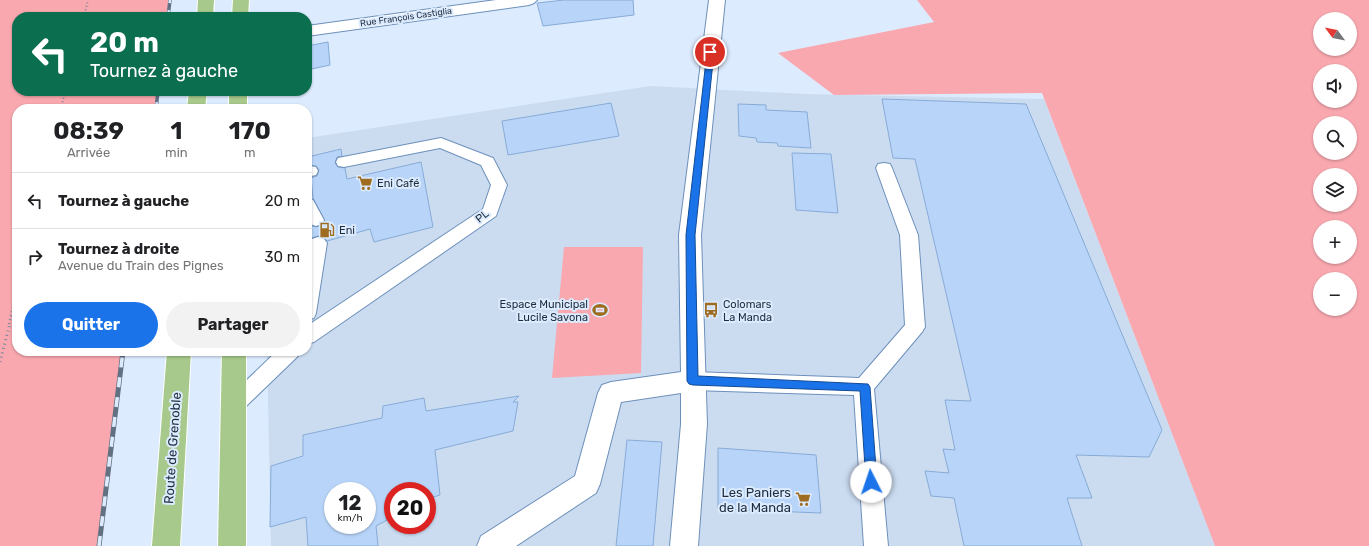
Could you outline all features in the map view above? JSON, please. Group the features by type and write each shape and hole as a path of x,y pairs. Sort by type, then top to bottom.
{"main road":[{"path":"205,12 206,0"},
{"path":"240,12 241,0"},
{"name":"Route de Grenoble","path":"166,546 179,356"},
{"path":"232,546 234,356"}],"street":[{"name":"Rue François Castiglia","path":"312,30 487,3 529,0"},
{"path":"684,546 694,424 690,235 717,0"},
{"path":"490,546 586,484 611,393 693,381"}],"lane":[{"name":"PL","path":"312,333 490,212 499,185 487,162 441,142 344,162"},
{"path":"876,546 864,387 915,327 909,235 884,168"},
{"path":"312,213 316,220"},
{"path":"312,282 318,244"},
{"path":"233,406 285,356"},
{"path":"693,381 864,387"}],"path":[{"path":"85,12 88,0"},
{"path":"0,362 12,313"}],"shaded area":[{"path":"0,0 170,0 169,12 12,12 12,96 157,96 157,104 12,104 12,356 122,356 99,546 0,546"},
{"path":"917,0 1369,0 1369,546 1215,546 1042,93 834,95 778,53 934,22"},
{"path":"651,86 804,94 1044,99 1215,546 271,546 267,356 312,356 312,137"},
{"name":"Espace Municipal Lucile Savona","path":"564,247 643,247 641,373 552,378"}],"building":[{"path":"564,0 633,0 634,15 543,26 537,3"},
{"path":"328,42 330,65 312,69 312,45"},
{"path":"882,99 1026,104 1162,430 1149,457 1076,455 1092,498 1067,498 1082,546 964,546 954,498 931,496 925,471 949,473 943,449 955,450 945,400 971,401 915,159 893,158"},
{"path":"611,103 619,136 508,155 502,121"},
{"path":"738,104 766,105 766,110 807,112 811,148 778,146 777,143 757,142 756,138 739,136"},
{"path":"341,149 342,156 337,157 335,163 338,167 345,168 347,179 421,162 433,227 374,242 370,229 327,241 318,236 312,238 312,226 316,227 322,225 325,221 313,198 312,178 317,176 319,170 316,166 312,165 312,156"},
{"path":"792,153 831,154 838,213 796,210"},
{"path":"519,396 513,402 518,402 513,431 435,450 440,495 436,496 436,482 384,482 384,522 376,526 378,546 308,546 306,517 270,527 271,466 303,456 303,435 382,418 383,406 424,398 426,411"},
{"path":"627,440 662,442 653,546 616,546"},
{"path":"718,448 816,455 821,513 718,509"}],"railway":[{"path":"169,12 170,0"},
{"path":"157,96 157,104"},
{"path":"99,546 122,356"}],"place":[{"name":"Eni Café","path":"365,183"},
{"name":"Eni","path":"327,230"},
{"name":"Espace Municipal Lucile Savona","path":"600,310"},
{"name":"Colomars La Manda","path":"711,310"},
{"name":"Les Paniers de la Manda","path":"803,499"}],"route":[{"path":"710,52 690,235 693,381 864,387 871,482"}]}
